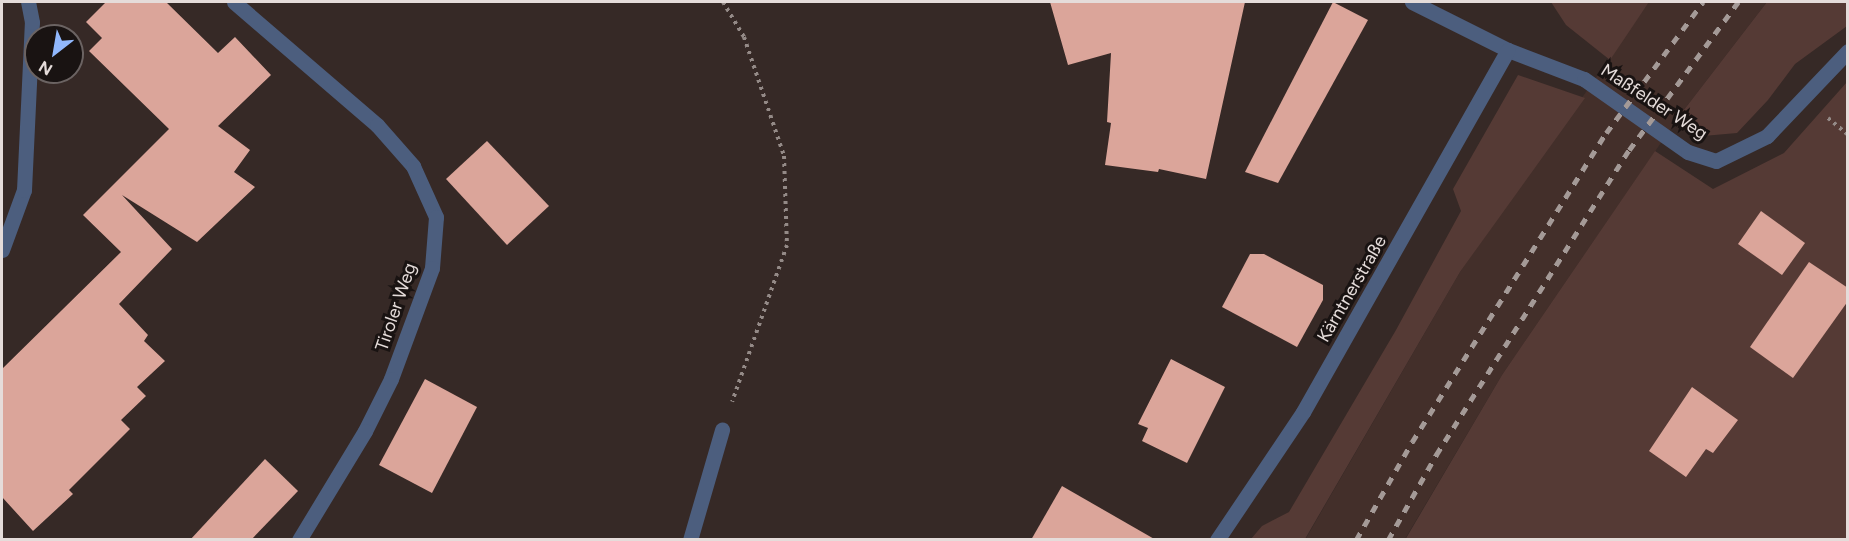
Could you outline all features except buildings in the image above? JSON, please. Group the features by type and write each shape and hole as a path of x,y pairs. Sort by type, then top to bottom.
{"street":[{"path":"2,250 24,190 33,22 28,2"},
{"name":"Tiroler Weg","path":"234,2 377,125 412,166 436,217 432,268 391,379 365,431 298,540"},
{"name":"Maßfelder Weg","path":"1412,2 1508,50 1584,79 1688,152 1716,161 1767,136 1848,51"},
{"name":"Kärntnerstraße","path":"1216,540 1303,412 1508,50"},
{"path":"690,540 722,430"}],"path":[{"path":"722,430 787,245 784,156 744,37 723,2"}],"shaded area":[{"path":"1551,2 1649,2 1610,60 1566,25"},
{"path":"1649,2 1767,2 1680,115 1502,375 1405,539 1305,540 1460,272"},
{"path":"1767,2 1847,2 1847,26 1795,64 1768,100 1737,133 1703,136 1680,115"},
{"path":"1518,75 1585,98 1460,272 1305,539 1251,539 1262,526 1289,512 1396,330 1461,211 1453,189"},
{"path":"1847,82 1847,539 1405,540 1502,375 1655,151 1713,189 1784,153"}],"railway":[{"path":"1356,540 1412,442 1606,133 1703,2"},
{"path":"1388,540 1436,455 1629,150 1738,2"}]}
